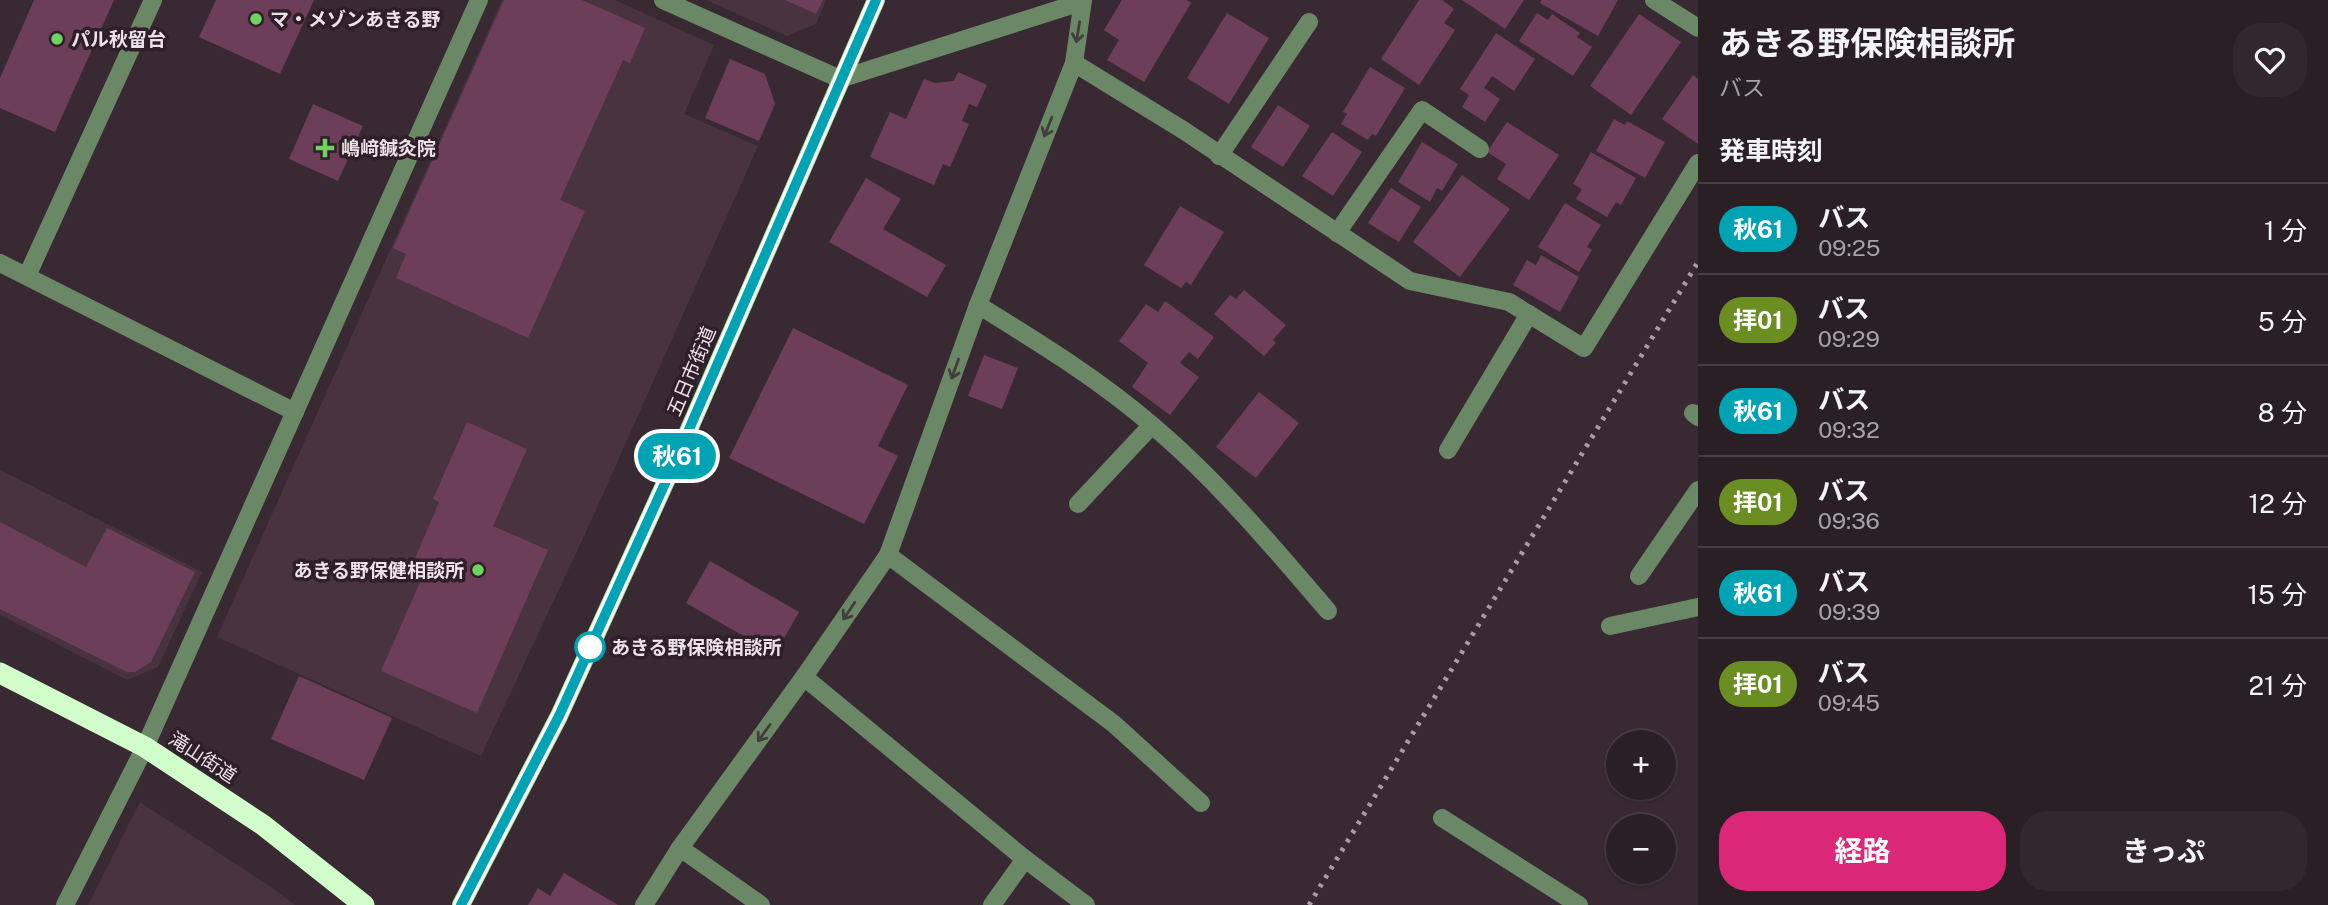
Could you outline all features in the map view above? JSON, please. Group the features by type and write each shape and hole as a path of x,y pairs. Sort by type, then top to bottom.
{"highway":[{"name":"滝山街道","path":"0,673 145,747 263,825 364,905"}],"main road":[{"name":"五日市街道","path":"461,905 559,716 677,457 876,0"}],"street":[{"path":"27,276 153,0"},
{"path":"65,905 145,747 479,0"},
{"path":"663,0 840,79 1069,6 1077,0"},
{"path":"644,905 681,848 888,555 978,305 1073,64 1083,0"},
{"path":"1654,0 1698,28"},
{"path":"1219,156 1309,22"},
{"path":"1073,64 1183,130 1410,281 1508,302 1584,348 1698,163"},
{"path":"1337,233 1422,110 1480,149"},
{"path":"0,263 295,412"},
{"path":"978,305 1055,353 1152,425 1266,538 1328,611"},
{"path":"1448,450 1529,314"},
{"path":"1078,504 1152,425"},
{"path":"1639,576 1698,489"},
{"path":"888,555 1114,724 1201,803"},
{"path":"1611,626 1698,607"},
{"path":"804,677 1025,859 1086,905"},
{"path":"1442,818 1579,905"},
{"path":"681,848 761,905"},
{"path":"992,905 1025,859"}],"shaded area":[{"path":"502,0 615,0 714,45 684,114 758,146 592,519 481,756 217,637"},
{"path":"706,0 826,0 816,24 787,36"},
{"path":"0,470 202,572 158,667 127,680 0,615"},
{"path":"140,802 271,887 295,905 88,905"}],"building":[{"name":"パル秋留台","path":"34,0 114,0 55,132 0,108 0,78"},
{"name":"マ・メゾンあきる野","path":"216,0 314,0 280,74 199,37"},
{"path":"504,0 582,0 645,28 630,63 623,60 560,200 585,211 528,338 396,278 406,254 393,248"},
{"path":"785,0 823,0 816,14"},
{"path":"1122,0 1187,0 1191,3 1144,82 1107,60 1119,40 1104,30"},
{"path":"1419,0 1442,0 1454,9 1444,23 1455,30 1419,85 1381,59"},
{"path":"1462,0 1524,0 1505,29"},
{"path":"1542,0 1618,0 1598,36 1540,3"},
{"path":"1227,13 1269,38 1229,104 1187,78"},
{"path":"1537,13 1548,20 1552,14 1580,33 1577,37 1592,47 1573,76 1519,41"},
{"path":"1639,14 1681,42 1631,115 1590,86"},
{"path":"1496,33 1535,59 1514,91 1492,76 1484,88 1500,99 1485,122 1462,107 1469,95 1460,89"},
{"path":"730,59 765,74 775,104 759,141 705,118"},
{"path":"1370,67 1405,88 1376,136 1372,134 1368,140 1341,124 1347,114 1343,112"},
{"path":"958,72 987,85 977,107 969,104 962,121 969,124 950,167 943,164 934,185 870,157 890,112 906,119 924,79 935,83 954,81"},
{"path":"1693,75 1698,79 1698,144 1662,119"},
{"path":"313,104 363,126 338,181 289,159"},
{"path":"1278,105 1310,126 1283,167 1251,147"},
{"path":"1614,119 1625,125 1627,121 1665,142 1645,178 1596,151"},
{"path":"1507,122 1559,155 1529,200 1497,179 1506,164 1487,152"},
{"path":"1332,132 1362,152 1333,196 1302,176"},
{"path":"1422,142 1458,164 1442,191 1437,188 1430,202 1398,182"},
{"path":"1591,152 1636,178 1621,205 1616,202 1607,217 1576,199 1582,189 1573,184"},
{"path":"1462,175 1510,209 1460,277 1413,242"},
{"path":"866,178 901,199 883,229 946,265 927,297 829,242"},
{"path":"1391,188 1421,207 1399,242 1368,223"},
{"path":"1565,203 1601,225 1587,247 1592,250 1579,272 1538,247"},
{"path":"1180,206 1224,232 1191,285 1186,282 1181,288 1144,265"},
{"path":"1541,255 1579,277 1560,312 1513,285 1527,260 1536,265"},
{"path":"1244,290 1286,325 1273,340 1276,343 1264,356 1214,314 1230,295 1236,299"},
{"path":"1165,301 1214,337 1198,359 1189,352 1180,363 1199,377 1170,415 1132,387 1148,363 1119,341 1146,304 1158,312"},
{"path":"793,328 908,385 878,446 898,456 864,524 729,458"},
{"path":"984,355 1018,368 1002,409 968,396"},
{"path":"1259,392 1299,423 1256,478 1216,447"},
{"name":"あきる野保健相談所","path":"467,422 527,449 493,526 548,550 477,713 381,671 424,573 411,568 439,502 433,499"},
{"path":"0,522 86,567 107,528 195,572 151,662 135,672 127,672 0,609"},
{"path":"710,561 799,612 775,654 686,603"},
{"path":"299,676 392,718 364,780 271,739"},
{"path":"564,873 618,905 528,905 538,888 550,896"}],"railway":[{"path":"1309,905 1698,262"}],"bus line":[{"name":"秋61","path":"461,905 559,716 677,457 876,0"}],"place":[{"name":"マ・メゾンあきる野","path":"256,19"},
{"name":"パル秋留台","path":"57,39"},
{"name":"嶋﨑鍼灸院","path":"325,148"},
{"name":"あきる野保健相談所","path":"478,570"},
{"name":"あきる野保険相談所","path":"590,647"}]}
